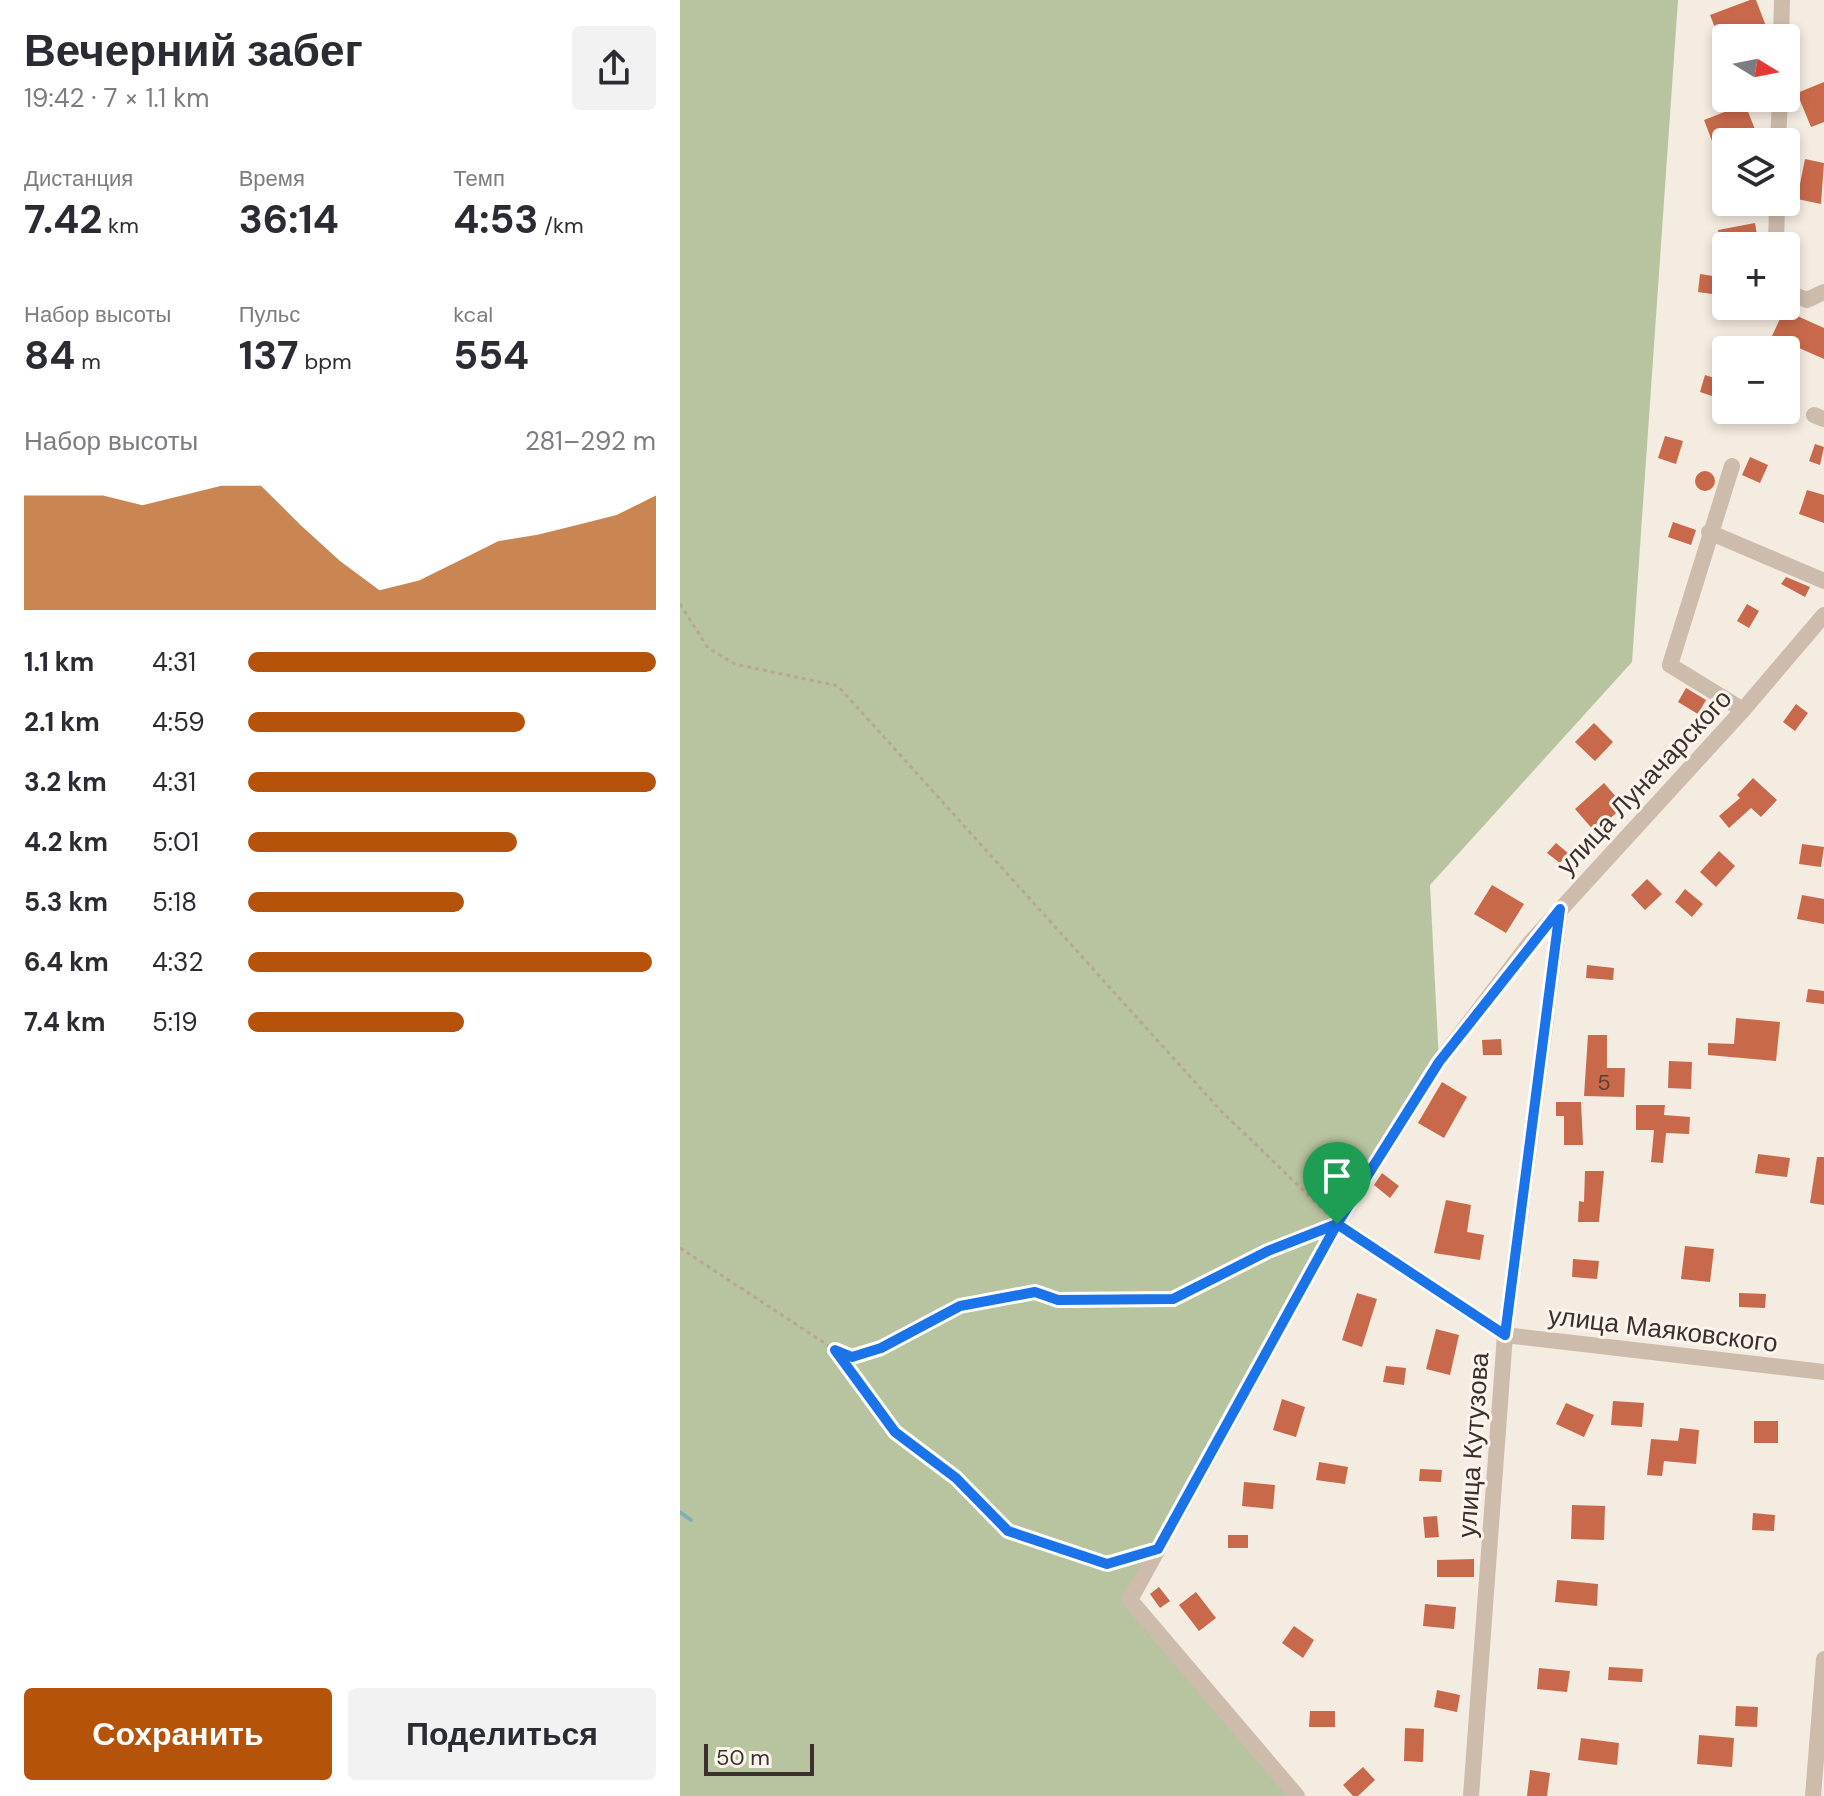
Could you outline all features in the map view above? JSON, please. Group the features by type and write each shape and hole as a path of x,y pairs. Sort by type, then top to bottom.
{"street":[{"path":"1781,24 1782,0"},
{"path":"1800,297 1807,300 1824,292"},
{"path":"1732,466 1670,665 1743,710"},
{"path":"1709,532 1824,581"},
{"name":"улица Луначарского","path":"1297,1796 1130,1600 1337,1224 1439,1062 1560,909 1743,710 1824,615"},
{"name":"улица Кутузова","path":"1471,1796 1505,1335 1560,909"},
{"name":"улица Маяковского","path":"1337,1224 1505,1335 1824,1372"},
{"path":"1813,1796 1824,1659"}],"path":[{"path":"680,604 708,648 735,664 838,686 1222,1112 1301,1184 1337,1224 1268,1251 1173,1299 1058,1300 1035,1292 960,1306 881,1348 852,1357 835,1350 680,1248"},
{"path":"835,1350 895,1432 956,1478 1008,1531 1107,1564 1158,1549"}],"green space":[{"path":"680,0 1678,0 1632,662 1430,885 1439,1062 1130,1599 1297,1796 680,1796"}],"building":[{"path":"1756,0 1765,24 1714,24 1710,15"},
{"path":"1824,82 1824,122 1811,127 1800,100 1800,92"},
{"path":"1724,112 1748,112 1754,128 1712,128 1712,141 1704,120"},
{"path":"1805,159 1824,163 1821,204 1800,200"},
{"path":"1755,223 1757,232 1718,232"},
{"path":"1700,274 1712,276 1712,294 1698,292"},
{"path":"1800,317 1824,328 1824,359 1800,348 1800,336 1772,336 1779,320 1800,320"},
{"path":"1705,375 1712,377 1712,396 1700,392"},
{"path":"1665,436 1683,441 1676,464 1658,458"},
{"path":"1815,444 1824,447 1820,465 1809,461"},
{"path":"1750,457 1768,465 1760,483 1742,475"},
{"path":"1705,471 1712,474 1715,481 1712,488 1705,491 1698,488 1695,481 1698,474"},
{"path":"1807,490 1824,495 1824,523 1799,514"},
{"path":"1673,522 1696,530 1691,545 1668,537"},
{"path":"1786,577 1810,587 1805,597 1781,584"},
{"path":"1747,604 1759,611 1749,628 1737,621"},
{"path":"1686,688 1706,700 1698,714 1678,702"},
{"path":"1796,704 1808,713 1795,731 1783,722"},
{"path":"1594,723 1613,742 1595,761 1575,742"},
{"path":"1753,778 1777,800 1761,817 1751,808 1729,828 1719,816 1740,798 1737,795"},
{"path":"1604,783 1624,806 1595,832 1575,809"},
{"path":"1556,843 1568,853 1560,863 1547,853"},
{"path":"1802,844 1824,847 1821,867 1799,864"},
{"path":"1719,851 1735,866 1716,887 1700,872"},
{"path":"1647,879 1662,894 1645,910 1631,895"},
{"path":"1492,885 1524,904 1506,933 1474,914"},
{"path":"1685,889 1703,904 1692,917 1675,902"},
{"path":"1802,895 1824,899 1824,924 1797,919"},
{"path":"1587,965 1614,968 1613,980 1586,978"},
{"path":"1808,989 1824,991 1824,1004 1806,1002"},
{"path":"1736,1018 1780,1022 1776,1061 1708,1055 1708,1043 1734,1044"},
{"path":"1588,1035 1607,1035 1607,1068 1625,1068 1624,1097 1584,1096"},
{"path":"1501,1039 1502,1055 1483,1055 1482,1040"},
{"path":"1669,1061 1692,1062 1691,1089 1668,1088"},
{"path":"1442,1082 1467,1097 1444,1138 1418,1123"},
{"path":"1556,1102 1581,1102 1583,1145 1564,1145 1564,1116 1556,1116"},
{"path":"1636,1105 1665,1105 1664,1115 1690,1117 1689,1134 1666,1133 1663,1163 1651,1162 1654,1130 1636,1130"},
{"path":"1758,1154 1790,1158 1787,1177 1755,1173"},
{"path":"1817,1157 1824,1157 1824,1205 1810,1203"},
{"path":"1585,1171 1604,1171 1599,1222 1578,1222 1579,1201 1584,1202"},
{"path":"1382,1173 1399,1186 1390,1198 1374,1185"},
{"path":"1446,1200 1471,1205 1467,1232 1484,1235 1480,1260 1434,1253"},
{"path":"1685,1246 1714,1249 1710,1282 1681,1279"},
{"path":"1573,1259 1599,1261 1597,1279 1572,1277"},
{"path":"1357,1293 1377,1299 1362,1347 1342,1340"},
{"path":"1739,1293 1766,1294 1765,1308 1739,1307"},
{"path":"1436,1329 1459,1335 1450,1375 1426,1369"},
{"path":"1386,1366 1406,1368 1404,1385 1383,1382"},
{"path":"1282,1399 1305,1407 1296,1437 1273,1430"},
{"path":"1613,1401 1644,1403 1642,1427 1611,1425"},
{"path":"1566,1403 1594,1415 1584,1437 1556,1424"},
{"path":"1754,1421 1778,1421 1778,1443 1754,1443"},
{"path":"1680,1428 1699,1430 1696,1464 1664,1461 1662,1476 1647,1475 1651,1439 1678,1441"},
{"path":"1319,1462 1348,1467 1345,1484 1316,1480"},
{"path":"1420,1469 1442,1470 1441,1482 1419,1481"},
{"path":"1244,1482 1275,1485 1273,1509 1242,1506"},
{"path":"1572,1505 1605,1506 1604,1540 1571,1539"},
{"path":"1753,1513 1775,1515 1774,1531 1752,1530"},
{"path":"1437,1516 1439,1537 1425,1538 1423,1517"},
{"path":"1228,1535 1248,1535 1248,1548 1228,1548"},
{"path":"1474,1559 1474,1577 1437,1577 1437,1560"},
{"path":"1557,1580 1598,1584 1597,1606 1555,1602"},
{"path":"1159,1587 1170,1601 1160,1608 1150,1594"},
{"path":"1196,1592 1216,1618 1199,1631 1179,1605"},
{"path":"1425,1604 1456,1607 1454,1629 1423,1626"},
{"path":"1294,1626 1314,1640 1303,1658 1282,1643"},
{"path":"1609,1667 1643,1669 1642,1682 1608,1680"},
{"path":"1539,1668 1570,1671 1567,1692 1537,1689"},
{"path":"1437,1690 1460,1695 1457,1712 1434,1707"},
{"path":"1736,1706 1758,1707 1757,1727 1735,1726"},
{"path":"1310,1711 1335,1711 1335,1727 1309,1727"},
{"path":"1405,1728 1424,1729 1423,1762 1404,1761"},
{"path":"1699,1735 1734,1738 1732,1767 1697,1764"},
{"path":"1581,1738 1619,1743 1617,1765 1578,1760"},
{"path":"1363,1767 1375,1780 1358,1796 1353,1796 1343,1785"},
{"path":"1530,1770 1550,1773 1547,1796 1527,1796"}],"waterway":[{"path":"680,1512 691,1520"}],"route":[{"path":"1337,1224 1268,1251 1173,1299 1058,1300 1035,1292 960,1306 881,1348 852,1357 835,1350 895,1432 956,1478 1008,1531 1107,1564 1158,1549 1337,1224 1505,1335 1560,909 1529,944 1439,1062 1337,1224"}]}
